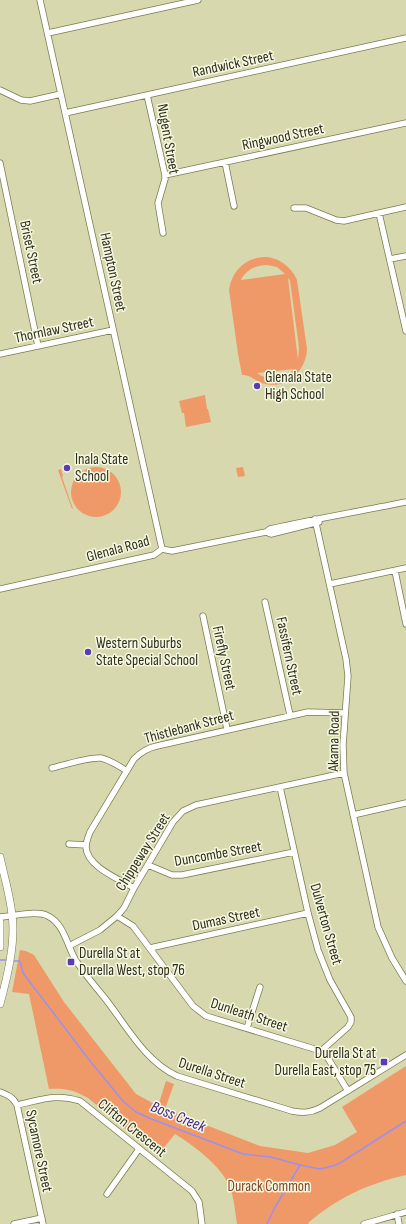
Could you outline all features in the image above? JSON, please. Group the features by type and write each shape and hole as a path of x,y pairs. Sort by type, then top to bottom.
{"main road":[{"path":"0,857 13,928 10,955 0,1004"},
{"path":"0,922 0,947"}],"street":[{"name":"Hampton Street","path":"40,0 162,549"},
{"path":"48,33 198,0"},
{"name":"Randwick Street","path":"66,113 406,38"},
{"path":"0,90 21,100 30,102 61,94"},
{"name":"Nugent Street","path":"147,95 165,175 158,203 163,233"},
{"name":"Ringwood Street","path":"165,175 406,123"},
{"path":"224,162 234,206"},
{"name":"Briset Street","path":"0,163 38,346"},
{"path":"294,208 306,208 336,220 344,221 406,207"},
{"path":"379,213 406,331"},
{"path":"390,259 406,256"},
{"name":"Thornlaw Street","path":"0,354 113,330"},
{"name":"Glenala Road","path":"0,589 154,555 162,549 172,552 266,532 271,534 333,517 406,502"},
{"name":"Akama Road","path":"315,522 330,584 346,659 348,676 343,745 344,773 378,927 392,958 406,981"},
{"path":"330,584 406,568"},
{"path":"395,570 406,624"},
{"name":"Fassifern Street","path":"265,602 290,716"},
{"name":"Firefly Street","path":"203,616 227,729"},
{"name":"Thistlebank Street","path":"86,845 90,832 134,759 141,752 149,748 227,729 290,716 317,711 345,713"},
{"path":"52,768 93,758 101,758 110,761 127,771"},
{"name":"Chippeway Street","path":"69,946 100,930 124,908 134,888 173,822 183,811 196,805 344,773"},
{"name":"Dulverton Street","path":"280,787 308,913 324,965 335,990 351,1017 351,1022 348,1027 321,1051"},
{"path":"353,815 406,803"},
{"path":"69,844 86,845 90,858 95,865 134,888"},
{"name":"Duncombe Street","path":"148,865 172,875 182,875 294,852"},
{"name":"Durella Street","path":"0,917 39,913 47,915 55,920 61,928 75,959 148,1054 156,1063 177,1076 285,1109 303,1113 312,1112 320,1108 406,1055"},
{"name":"Dumas Street","path":"150,948 308,913"},
{"name":"Dunleath Street","path":"117,916 133,926 194,1006 206,1016 321,1051"},
{"path":"247,1028 260,987"},
{"path":"321,1051 326,1055 348,1091"},
{"name":"Sycamore Street","path":"0,1092 14,1098 17,1105 42,1221"},
{"name":"Clifton Crescent","path":"17,1105 56,1096 68,1097 80,1101 192,1191 199,1202 202,1224"},
{"path":"107,1194 139,1149"},
{"path":"364,1224 406,1212"},
{"path":"397,1214 399,1224"},
{"path":"14,1224 42,1221"}],"green space":[{"path":"272,258 285,264 292,271 297,280 307,349 306,357 303,365 293,378 279,384 270,385 242,375 238,354 229,290 233,276 241,266 253,259","holes":["267,265 277,267 285,274 241,280 243,276 252,269","288,278 290,281 299,347 298,360","294,369 286,376 271,379 257,373"]},
{"path":"205,395 211,422 186,427 184,413 182,413 179,401"},
{"path":"91,467 101,467 114,474 121,487 121,497 114,510 101,517 91,517 82,513 75,506 71,497 71,487 75,478 82,471"},
{"path":"243,467 245,476 238,477 236,468"},
{"path":"61,469 62,477 73,509 58,470"},
{"name":"Durack Common","path":"20,950 34,955 64,1002 136,1094 158,1106 166,1081 174,1084 165,1109 260,1146 308,1153 335,1145 357,1132 342,1107 406,1066 406,1175 366,1187 342,1199 308,1223 309,1224 237,1224 232,1194 225,1178 213,1163 190,1144 175,1134 158,1155 88,1098 69,1090 49,1089 29,994 12,992"}],"waterway":[{"name":"Boss Creek","path":"0,960 7,960"},
{"name":"Boss Creek","path":"13,961 20,961 23,973 90,1061 123,1101 136,1112 149,1118 243,1154 271,1157 320,1169 340,1163 406,1121"},
{"path":"267,1224 274,1209 300,1165"}],"place":[{"name":"Glenala State High School","path":"257,386"},
{"name":"Inala State School","path":"67,468"},
{"name":"Western Suburbs State Special School","path":"88,652"},
{"name":"Durella St at Durella West, stop 76","path":"71,962"},
{"name":"Durella St at Durella East, stop 75","path":"384,1062"}]}
